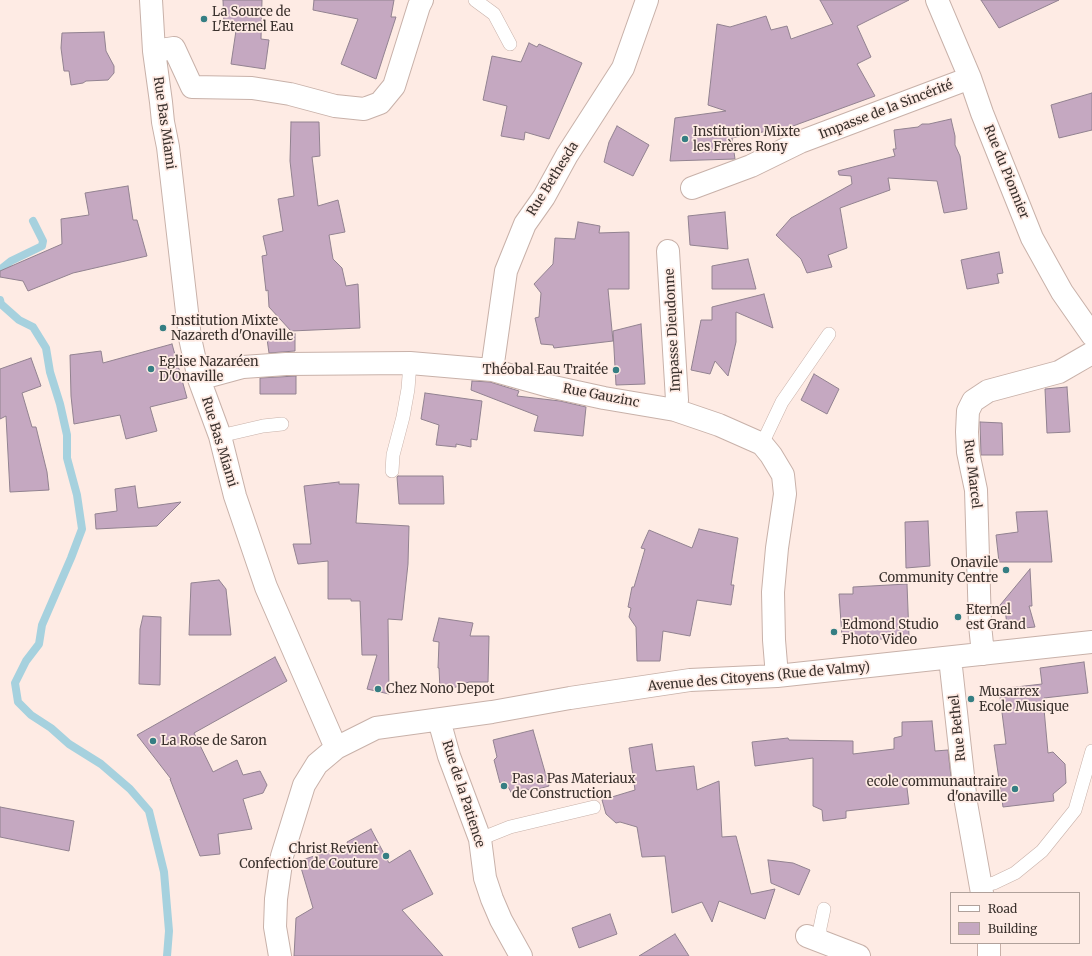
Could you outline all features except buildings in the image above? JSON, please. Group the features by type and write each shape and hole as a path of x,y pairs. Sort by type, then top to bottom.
{"street":[{"name":"Rue Bas Miami","path":"151,0 154,51 161,102 162,122 168,147 190,338 199,379 220,436 235,496 266,587 336,748"},
{"path":"154,51 174,48 192,88 252,88 290,94 336,106 364,109 380,102 394,86 422,0"},
{"name":"Rue Bethesda","path":"492,370 506,271 525,224 544,197 567,155 623,68 647,0"},
{"name":"Rue du Pionnier","path":"937,0 970,78 982,113 1032,238 1062,292 1092,335"},
{"name":"Impasse de la Sincérité","path":"692,188 751,166 800,142 970,78"},
{"name":"Impasse Dieudonne","path":"668,250 677,392 675,410"},
{"name":"Rue Marcel","path":"983,654 979,602 976,490 968,452 968,411 973,401 988,391 1059,372 1092,352"},
{"name":"Rue Gauzinc","path":"199,379 243,367 286,364 410,363 492,370 604,398 675,410 712,423 762,444"},
{"path":"762,444 783,475 785,494 777,548 773,592 774,640 777,676"},
{"name":"Avenue des Citoyens (Rue de Valmy)","path":"280,956 275,927 276,899 282,856 304,785 317,764 336,748 376,728 492,712 570,698 690,680 777,676 1092,642"},
{"name":"Rue Bethel","path":"950,658 966,803 982,889"},
{"name":"Rue de la Patience","path":"439,720 449,756 480,839 485,878 492,899 501,920 521,956"},
{"path":"814,938 859,956"},
{"path":"989,944 989,956"}],"lane":[{"path":"475,0 494,14 510,44"},
{"path":"762,444 782,402 829,334"},
{"path":"392,471 393,454 403,417 408,389 410,363"},
{"path":"220,436 263,426 282,424"},
{"path":"982,889 1015,873 1042,851 1075,810 1092,751"},
{"path":"480,839 510,827 594,807"},
{"path":"814,938 820,928 824,909"}],"waterway":[{"path":"0,270 11,261 42,246 43,241 33,221"},
{"path":"0,300 1,304 19,320 33,327 46,348 50,372 60,404 67,435 67,458 77,495 82,529 42,625 39,644 26,661 15,683 18,702 31,715 51,728 69,744 101,764 130,789 149,811 164,872 169,931 167,956"}],"place":[{"name":"La Source de L'Eternel Eau","path":"204,19"},
{"name":"Institution Mixte les Frères Rony","path":"685,139"},
{"name":"Institution Mixte Nazareth d'Onaville","path":"163,328"},
{"name":"Eglise Nazaréen D'Onaville","path":"151,369"},
{"name":"Théobal Eau Traitée","path":"616,370"},
{"name":"Onavile Community Centre","path":"1006,570"},
{"name":"Eternel est Grand","path":"958,617"},
{"name":"Edmond Studio Photo Video","path":"834,632"},
{"name":"Chez Nono Depot","path":"378,689"},
{"name":"Musarrex Ecole Musique","path":"971,699"},
{"name":"La Rose de Saron","path":"153,741"},
{"name":"Pas a Pas Materiaux de Construction","path":"504,786"},
{"name":"ecole communautraire d'onaville","path":"1015,789"},
{"name":"Christ Revient Confection de Couture","path":"386,856"}]}
